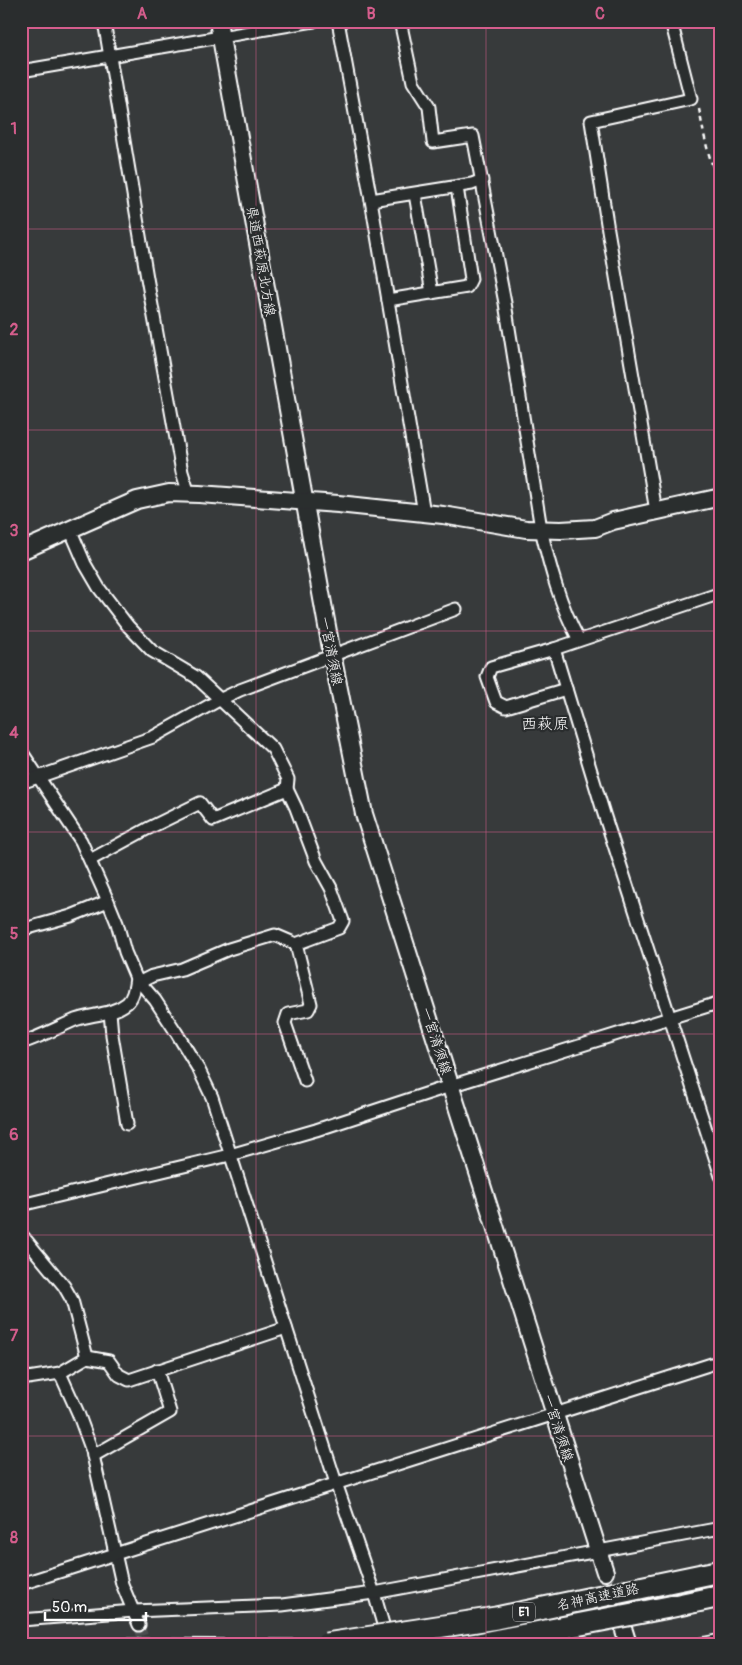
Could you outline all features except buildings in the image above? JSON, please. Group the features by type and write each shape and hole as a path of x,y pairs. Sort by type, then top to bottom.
{"highway":[{"name":"名神高速道路","path":"326,1644 496,1618 721,1571"},
{"name":"名神高速道路","path":"478,1644 721,1596"}],"main road":[{"name":"県道西萩原北方線","path":"220,29 305,501"},
{"path":"21,551 137,500 169,493 305,501 424,513 526,529 561,530 595,528 612,521 721,497"},
{"name":"一宮清須線","path":"305,501 332,654 364,814 605,1572"}],"street":[{"path":"104,21 182,472 189,494"},
{"path":"21,71 109,56 220,29 314,21"},
{"path":"338,21 371,200 424,513"},
{"path":"400,21 413,82 428,107 433,142 473,136 505,303 541,529 560,598 570,624 580,640"},
{"path":"656,511 591,121 691,99 671,21"},
{"path":"371,200 457,187 482,180"},
{"path":"388,300 467,287 471,279 457,187"},
{"path":"415,194 432,293"},
{"path":"70,529 94,580 114,610 128,626 152,651 196,677 273,749 288,779 287,789 343,922 339,928 296,944 275,935 229,949 182,969 138,980"},
{"path":"566,689 506,707 496,702 487,677 491,667 554,649 721,593"},
{"path":"21,783 153,737 240,690 456,609"},
{"path":"554,649 604,814 721,1176"},
{"path":"21,751 81,841 108,901 125,952 138,980 155,1000 199,1070 212,1097 336,1483 374,1593 388,1644"},
{"path":"90,860 200,802 213,820 287,789"},
{"path":"21,930 71,916 108,901"},
{"path":"296,944 311,1004 308,1010 288,1014 285,1023 305,1081"},
{"path":"21,1043 40,1037 77,1020 110,1012 128,1002 138,980"},
{"path":"21,1205 230,1155 316,1130 450,1086 721,1002"},
{"path":"110,1012 127,1124"},
{"path":"21,1234 64,1286 72,1300 87,1357"},
{"path":"21,1372 28,1378 60,1373 87,1357 109,1361 119,1375 129,1380 286,1328"},
{"path":"21,1584 721,1361"},
{"path":"93,1456 170,1412 158,1370"},
{"path":"60,1373 78,1413 93,1456 122,1584 139,1625"},
{"path":"21,1620 134,1611 282,1605 374,1593 721,1528"},
{"path":"701,1644 721,1640"}],"lane":[{"path":"99,1644 119,1642 330,1643"}],"tunnel":[{"path":"139,1625 145,1644"}],"district":[{"name":"西萩原","path":"545,724"}]}
